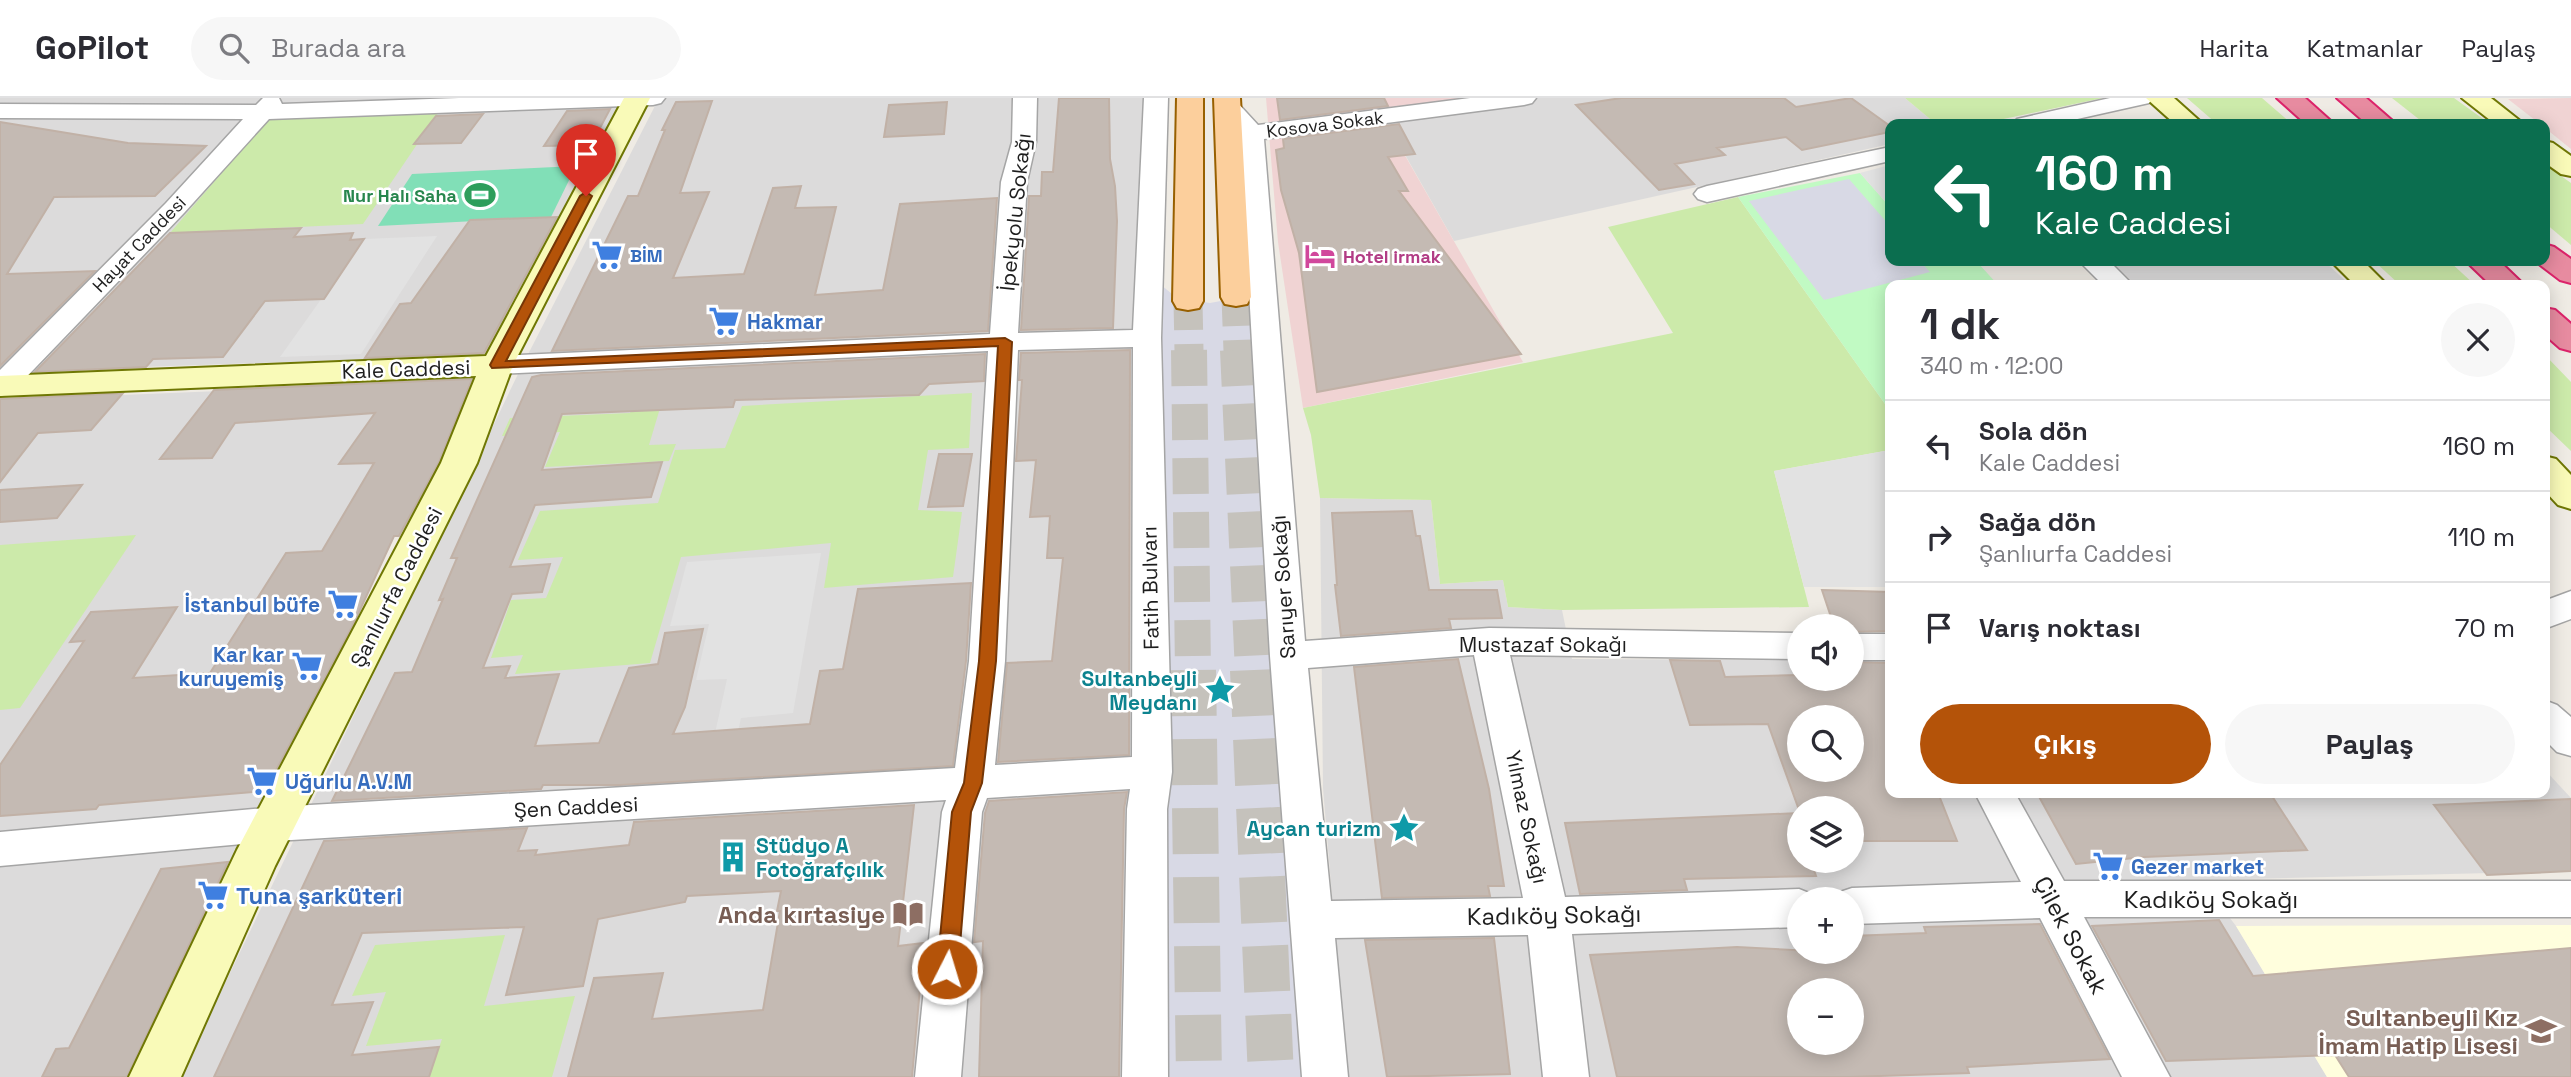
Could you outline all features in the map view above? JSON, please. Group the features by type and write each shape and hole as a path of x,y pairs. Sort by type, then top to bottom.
{"highway":[{"path":"2290,98 2315,119"},
{"path":"2350,98 2377,119"},
{"path":"2368,98 2392,119"},
{"path":"2550,257 2570,273"},
{"path":"2487,266 2503,280"},
{"path":"2550,322 2571,341"}],"main road":[{"path":"1188,301 1190,98"},
{"path":"1227,102 1236,297"}],"street":[{"name":"Şanlıurfa Caddesi","path":"155,1077 253,864 459,463 497,365 637,98"},
{"path":"10,107 653,98"},
{"name":"İpekyolu Sokağı","path":"937,1077 962,812 973,783 987,661 1014,182 1024,142 1025,98"},
{"name":"Fatih Bulvarı","path":"1146,1077 1147,809 1152,772 1147,338 1156,98"},
{"name":"Kosova Sokak","path":"1252,133 1524,98"},
{"path":"2047,119 2141,98"},
{"path":"2159,98 2184,119"},
{"path":"2475,98 2504,119"},
{"path":"1227,102 1252,133"},
{"name":"Hayat Caddesi","path":"0,387 175,208 269,105"},
{"name":"Sarıyer Sokağı","path":"1252,133 1288,656 1325,1077"},
{"path":"2550,153 2571,169"},
{"path":"1707,194 1885,155"},
{"path":"2098,266 2114,280"},
{"path":"2351,266 2367,280"},
{"name":"Kale Caddesi","path":"0,387 1147,338"},
{"path":"2550,474 2571,497"},
{"path":"2550,613 2571,604"},
{"name":"Mustazaf Sokağı","path":"1288,656 1489,641 1787,646"},
{"name":"Yılmaz Sokağı","path":"1489,641 1548,916 1566,1077"},
{"path":"1864,647 1885,647"},
{"path":"2550,721 2571,741"},
{"name":"Şen Caddesi","path":"0,849 275,824 1152,772"},
{"name":"Çilek Sokak","path":"1998,798 2147,1077"},
{"name":"Kadıköy Sokağı","path":"1864,906 2052,899 2571,899"},
{"name":"Kadıköy Sokağı","path":"1310,920 1787,908"}],"shaded area":[{"path":"0,98 628,98 490,355 0,372"},
{"path":"659,98 1167,98 1159,277 1162,1077 180,1077 518,374"},
{"path":"1266,98 1502,98 1387,124 1523,362 1303,408 1278,242"},
{"path":"1502,98 1905,98 1930,119 1885,119 1885,145 1454,241 1387,123"},
{"path":"2571,98 2571,149 2550,132 2550,119 2534,119 2508,99"},
{"path":"1885,166 1885,201 1860,173"},
{"path":"1849,179 1885,220 1885,266 1925,266 1930,272 1900,280 1885,280 1885,284 1824,300 1749,201"},
{"path":"437,236 361,354 280,357 364,239"},
{"path":"2115,266 2329,266 2345,280 2131,280"},
{"name":"Sultanbeyli Meydanı","path":"1254,276 1302,1077 1162,1077 1159,277 1161,285 1177,298 1210,303 1226,300"},
{"path":"441,382 470,384 125,1077 0,1077 0,400"},
{"path":"1885,451 1885,587 1804,587 1774,471"},
{"path":"1320,498 1431,500 1440,584 1503,580 1508,607 1562,610 1572,659 1787,660 1787,691 1864,691 1864,660 1885,660 1885,798 2550,798 2550,775 2571,798 2571,871 2201,880 2236,926 2327,1077 1347,1077 1323,788"},
{"path":"821,553 793,713 741,718 727,781 704,783 727,679 696,680 709,624 670,626 687,562"},
{"path":"2571,925 2571,1077 2327,1077 2236,926"}],"green space":[{"path":"1905,98 2103,98 2004,119 1930,119"},
{"path":"2187,98 2262,98 2286,119 2211,119"},
{"path":"2392,98 2454,98 2483,119 2419,119"},
{"path":"439,112 363,224 170,233 270,117"},
{"name":"Nur Halı Saha","path":"576,166 551,217 378,226 412,174"},
{"path":"2550,168 2571,183 2571,245 2550,227"},
{"path":"1860,173 1885,201 1885,266 1981,266 1993,280 1885,280 1885,404 1738,197"},
{"path":"1738,197 1885,404 1885,451 1774,471 1809,607 1562,610 1508,607 1503,580 1440,584 1431,500 1320,498 1311,435 1303,408 1673,333 1608,227"},
{"path":"2379,266 2454,266 2470,280 2395,280"},
{"path":"2550,360 2571,382 2571,451 2550,431"},
{"path":"639,388 666,388 649,445 676,444 669,461 545,467 560,432 502,436 510,418 630,413"},
{"path":"972,393 969,448 928,450 918,510 962,512 953,577 824,588 831,543 681,557 650,663 515,674 523,655 491,658 511,600 546,598 563,557 518,560 540,511 658,503 675,450 725,448 742,406"},
{"path":"136,535 20,708 0,710 0,545"},
{"path":"505,935 484,1006 575,996 552,1077 429,1077 442,1039 366,1046 386,992 352,996 375,945"}],"building":[{"path":"1059,98 1109,98 1110,159 1117,221 1113,328 1021,330 1029,196 1041,196 1042,172 1053,172"},
{"path":"1277,98 1384,98 1388,106 1280,120"},
{"path":"1621,98 1784,98 1796,107 1851,98 1885,122 1885,133 1802,150 1786,137 1717,148 1725,155 1675,164 1694,184 1659,190 1576,105"},
{"path":"712,101 680,193 709,192 673,278 744,274 773,188 801,186 795,208 836,207 815,295 883,290 900,204 997,198 988,331 552,351 628,196 638,196 665,130 662,130 676,102"},
{"path":"947,102 944,134 884,137 889,105"},
{"path":"610,109 591,145 544,146 567,111"},
{"path":"483,114 461,143 414,144 436,116"},
{"path":"0,122 128,143 206,146 155,196 54,197 7,274 95,271 0,366"},
{"path":"1399,124 1415,154 1388,157 1408,191 1399,191 1521,354 1317,392 1299,253 1281,190 1276,150 1284,148 1283,139"},
{"path":"557,217 484,353 365,358 400,304 411,303 470,220"},
{"path":"301,228 294,237 353,233 350,240 364,239 324,299 265,301 223,357 153,359 146,367 35,372 170,233"},
{"path":"1130,350 1129,755 998,762 1007,663 1052,661 1063,558 1047,558 1050,516 1030,517 1036,460 1016,461 1022,380 1019,380 1021,353"},
{"path":"985,354 984,381 929,384 919,395 735,400 733,407 562,414 542,470 662,462 651,497 535,505 510,567 550,564 542,592 512,594 483,668 510,666 505,678 559,674 535,746 599,743 629,668 658,664 665,633 703,629 685,707 673,734 810,724 820,671 843,669 858,589 971,583 966,661 953,766 620,785 543,785 541,789 332,801 395,673 412,672 457,558 451,558 532,377"},
{"path":"472,379 439,462 399,536 394,536 354,623 265,791 0,816 0,765 84,641 70,642 91,612 177,607 133,678 210,673 286,553 322,551 374,463 339,464 375,413 235,423 212,458 160,459 214,390"},
{"path":"123,393 91,430 38,433 0,482 0,399"},
{"path":"939,454 972,454 963,506 928,507"},
{"path":"82,485 57,518 0,522 0,490"},
{"path":"1412,511 1416,536 1420,536 1429,590 1497,590 1502,618 1449,619 1451,628 1341,636 1335,585 1332,513"},
{"path":"1822,590 1885,592 1885,631 1864,632 1864,614 1830,614"},
{"path":"1458,659 1489,789 1504,886 1488,886 1490,896 1382,898 1354,667"},
{"path":"1670,660 1720,661 1725,677 1787,675 1787,691 1864,691 1864,662 1885,663 1885,798 1940,798 1957,841 1864,841 1864,796 1794,796 1789,782 1864,782 1864,705 1787,705 1787,777 1768,724 1690,725"},
{"path":"1127,792 1124,809 1119,1077 979,1077 983,941 974,942 985,813 989,801"},
{"path":"2040,798 2273,798 2307,850 2144,857 2076,864"},
{"path":"2571,799 2571,871 2487,875 2434,805"},
{"path":"914,805 898,946 924,943 912,1077 568,1077 594,978 663,973 652,1019 763,1010 781,891 687,896 685,902 598,919 583,986 506,995 524,927 362,933 332,1005 373,1002 352,1055 439,1047 429,1077 214,1077 324,841 527,828 518,851 537,850 535,855 629,845 634,822"},
{"path":"1787,814 1787,873 1815,873 1816,876 1684,879 1687,890 1580,894 1565,823"},
{"path":"228,862 127,1077 42,1077 56,1049 69,1048 161,869"},
{"path":"2219,920 2253,976 2571,948 2571,1077 2349,1077 2335,1055 2166,1061 2092,926"},
{"path":"2040,924 2110,1059 1967,1067 1969,1073 1850,1077 1617,1077 1590,955 1737,947 1787,950 1787,964 1864,964 1864,936 1926,933 1924,927"},
{"path":"1494,938 1510,1074 1387,1077 1365,940"}],"tunnel":[{"path":"1236,297 1238,351"},
{"path":"1188,301 1189,351"},
{"path":"1189,350 1193,672"},
{"path":"1238,350 1253,672"},
{"path":"1193,670 1199,1077"},
{"path":"1253,670 1271,1077"}],"place":[{"name":"Nur Halı Saha","path":"480,195"},
{"name":"BİM","path":"607,255"},
{"name":"Hotel irmak","path":"1320,256"},
{"name":"Hakmar","path":"724,321"},
{"name":"İstanbul büfe","path":"343,604"},
{"name":"Kar kar kuruyemiş","path":"307,666"},
{"name":"Sultanbeyli Meydanı","path":"1220,690"},
{"name":"Uğurlu A.V.M","path":"262,781"},
{"name":"Aycan turizm","path":"1404,828"},
{"name":"Stüdyo A Fotoğrafçılık","path":"733,857"},
{"name":"Gezer market","path":"2108,866"},
{"name":"Tuna şarküteri","path":"213,895"},
{"name":"Anda kırtasiye","path":"908,914"},
{"name":"Sultanbeyli Kız İmam Hatip Lisesi","path":"2541,1031"}],"route":[{"path":"586,196 497,365 1005,342 987,661 973,783 962,812 947,969"}]}
